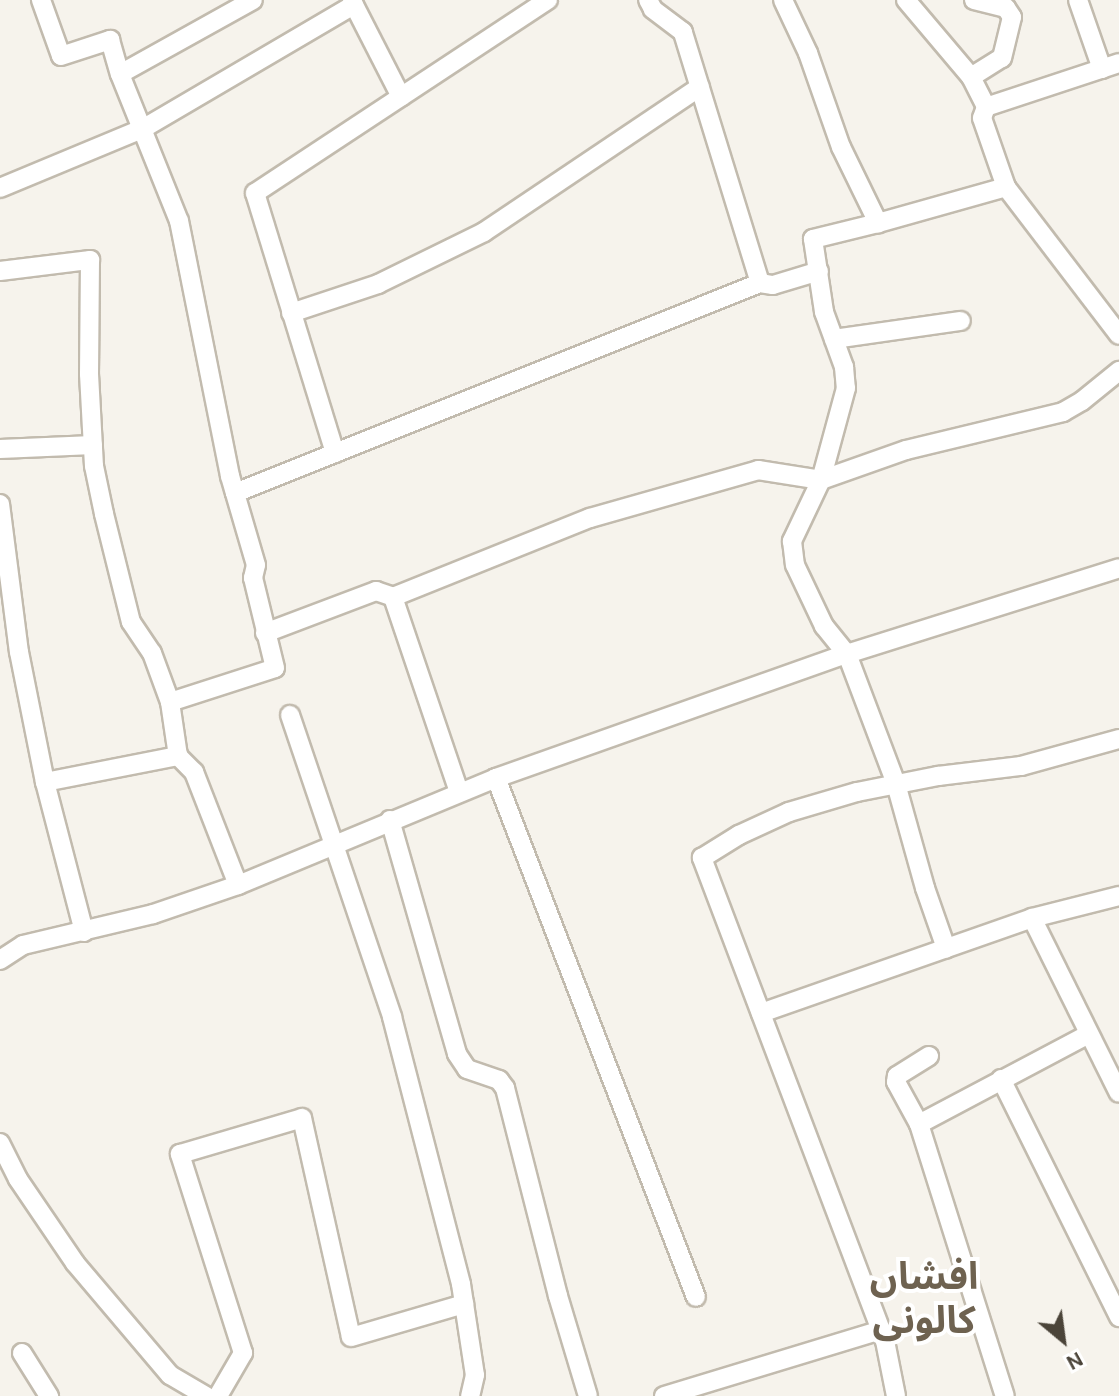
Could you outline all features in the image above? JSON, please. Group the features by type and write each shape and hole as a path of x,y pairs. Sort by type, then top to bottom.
{"street":[{"path":"41,0 61,56 110,40 120,74 179,221 235,493 256,565 253,578 275,668 170,702"},
{"path":"120,74 253,0"},
{"path":"335,453 255,193 548,0"},
{"path":"648,0 653,9 683,32 760,283"},
{"path":"783,0 808,53 841,147 878,223"},
{"path":"971,77 1002,58 1012,17 1006,8 974,0"},
{"path":"986,107 1110,66 1078,0"},
{"path":"0,188 144,128 353,2 401,97"},
{"path":"915,3 971,77 986,107 982,118 1006,187 1119,335"},
{"path":"291,313 378,284 484,232 700,87"},
{"path":"946,948 896,784 847,654 824,626 795,565 792,541 821,480 846,388 844,367 824,312 813,239 1006,187"},
{"path":"0,271 90,260 93,445 104,514 131,622 152,653 170,702 178,756 194,772 238,885"},
{"path":"235,493 760,283 773,285 819,271"},
{"path":"834,339 961,321"},
{"path":"265,633 376,591 393,597 590,518 758,470 821,480 906,450 1063,412 1119,371"},
{"path":"0,449 93,445"},
{"path":"0,504 10,652 84,932"},
{"path":"0,960 23,945 153,914 238,885 459,792 847,654 1119,568"},
{"path":"393,597 459,792"},
{"path":"290,715 392,1017 464,1304 475,1375 470,1396"},
{"path":"896,1396 881,1330 702,858 739,835 789,812 896,784 1021,766 1119,739"},
{"path":"45,782 178,756"},
{"path":"496,778 696,1297"},
{"path":"390,820 457,1054 467,1069 499,1080 505,1088 558,1296 588,1396"},
{"path":"761,1013 1032,918 1119,896"},
{"path":"1032,918 1119,1093"},
{"path":"919,1124 1089,1034"},
{"path":"929,1056 897,1076 896,1082 919,1124 1005,1396"},
{"path":"1001,1079 1119,1317"},
{"path":"218,1396 243,1353 180,1154 302,1118 351,1337 464,1304"},
{"path":"0,1143 18,1179 75,1263 170,1375 206,1396"},
{"path":"664,1396 881,1330"},
{"path":"22,1353 49,1396"}],"district":[{"name":"افشاں کالونی","path":"924,1299"}]}
